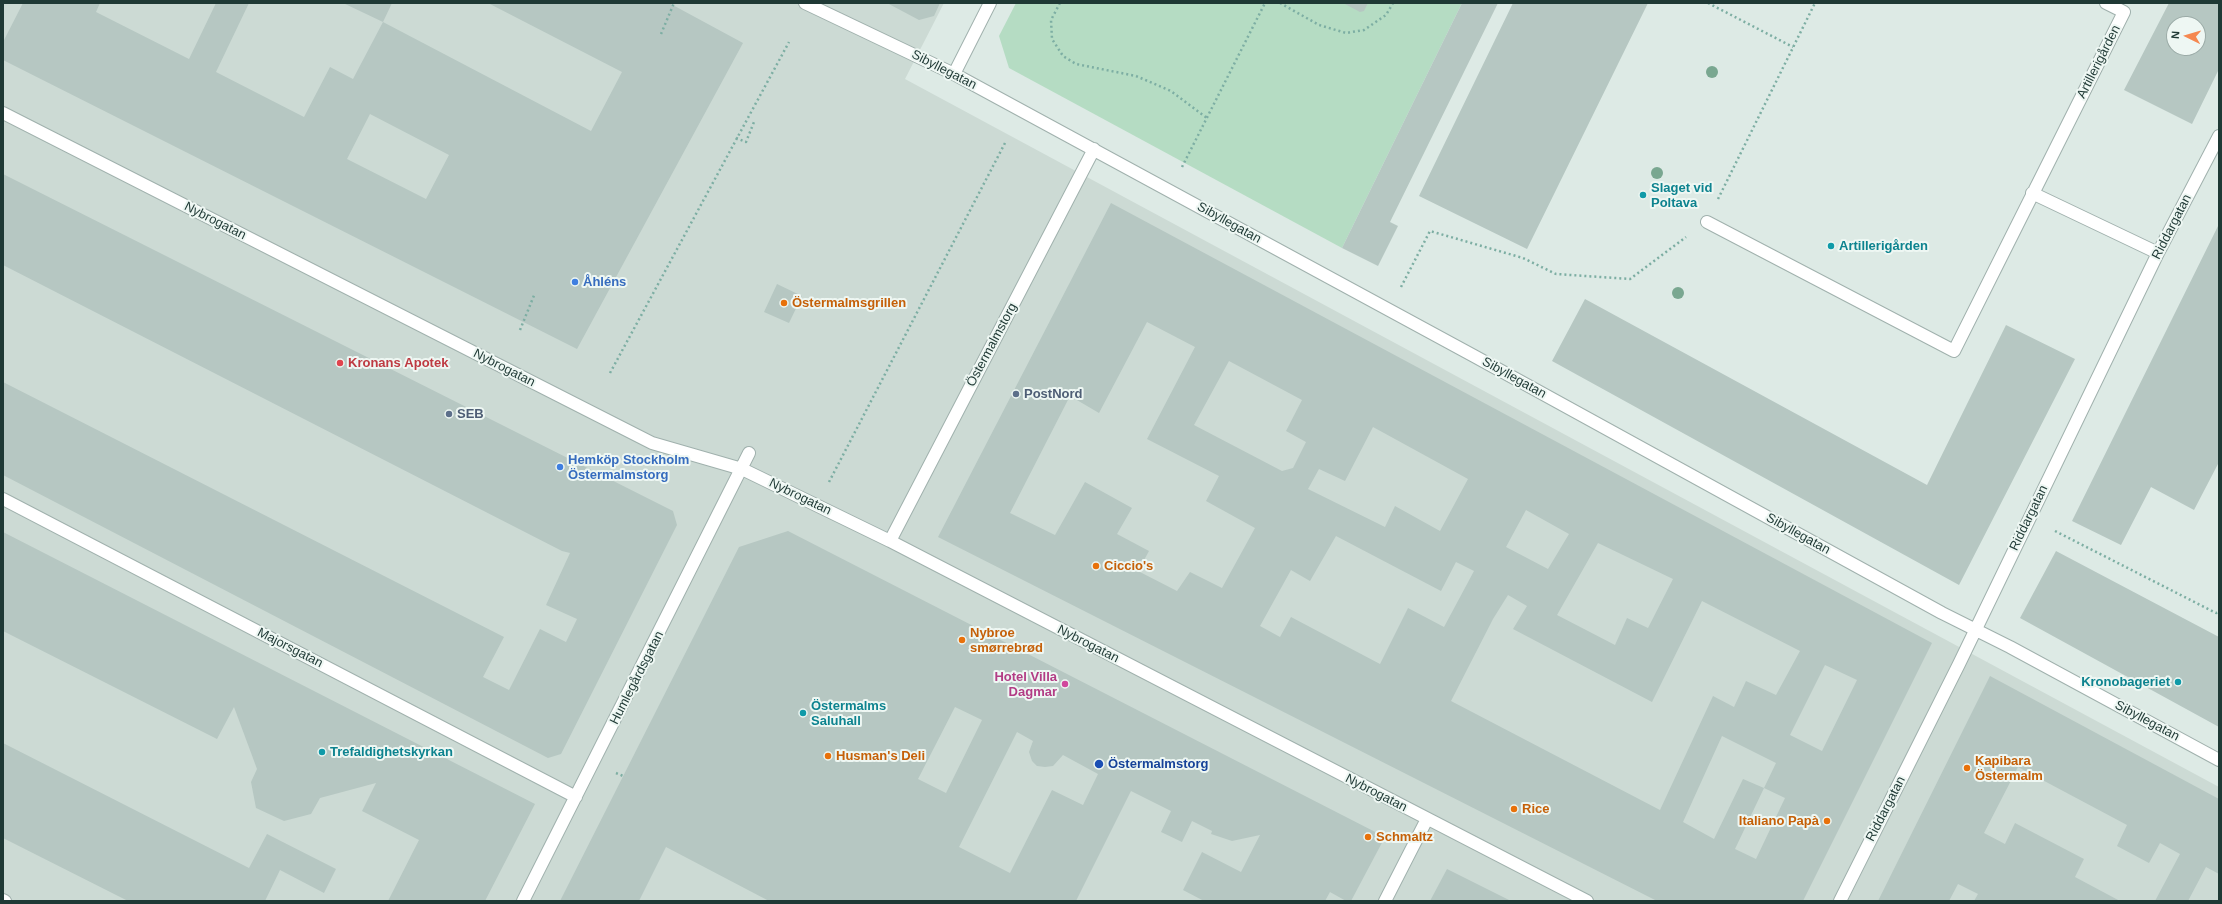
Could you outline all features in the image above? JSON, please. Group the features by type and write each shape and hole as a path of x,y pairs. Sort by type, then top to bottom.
{"street":[{"name":"Sibyllegatan","path":"805,3 954,74 1975,630 2219,760"},
{"path":"954,74 990,3"},
{"name":"Artillerigården","path":"1706,222 1954,351 2124,12 2106,3"},
{"name":"Nybrogatan","path":"3,114 652,443 742,469 890,541 1588,901"},
{"name":"Riddargatan","path":"1840,901 1975,630 2158,253 2219,136"},
{"name":"Östermalmstorg","path":"890,541 1094,149"},
{"path":"2032,193 2158,253"},
{"name":"Humlegårdsgatan","path":"523,901 749,453"},
{"name":"Majorsgatan","path":"3,499 576,797"},
{"path":"1385,901 1427,819"}],"path":[{"path":"661,34 674,3"},
{"path":"1060,3 1051,20 1052,39 1063,56 1076,64 1136,76 1171,91 1207,118"},
{"path":"1182,168 1265,3"},
{"path":"1280,3 1319,25 1346,33 1364,30 1386,15 1393,3"},
{"path":"1708,3 1793,47"},
{"path":"1400,289 1430,231 1523,258 1556,274 1630,279 1706,222 1815,3"},
{"path":"610,373 789,42"},
{"path":"736,138 746,142 754,122"},
{"path":"817,505 1005,143"},
{"path":"520,330 535,293"},
{"path":"2055,531 2216,613 2219,612"}],"shaded area":[{"path":"3,3 944,3 905,79 2219,787 2219,901 3,901"}],"green space":[{"path":"1016,3 1462,3 1342,248 1009,68 999,36"}],"building":[{"path":"23,3 100,3 96,12 189,59 216,3 249,3 216,72 304,117 330,67 353,79 383,22 591,131 622,72 488,3 669,3 743,43 577,349 3,60 3,42","holes":["370,114 449,155 426,199 347,159"]},
{"path":"343,3 392,3 383,22"},
{"path":"887,3 940,3 934,16 919,20"},
{"path":"1343,3 1368,3 1364,11 1360,12"},
{"path":"1462,3 1498,3 1390,222 1398,226 1378,266 1342,248"},
{"path":"1513,3 1648,3 1527,249 1419,196"},
{"path":"2169,3 2219,3 2219,69 2192,124 2124,90"},
{"path":"3,174 673,511 677,525 561,754 548,758 3,475 3,382 504,637 483,677 509,690 540,629 566,642 577,619 546,605 570,553 562,551 3,265"},
{"path":"1111,203 1932,643 1803,901 1657,901 938,537","holes":["1147,322 1195,347 1147,439 1219,476 1206,501 1255,528 1222,588 1190,572 1177,591 1138,571 1149,551 1117,534 1132,508 1085,482 1055,535 1010,513 1070,396 1099,413","1229,361 1302,400 1286,431 1306,442 1293,468 1282,471 1194,425","1373,427 1468,479 1440,531 1395,506 1385,527 1308,489 1319,469 1345,481","1526,510 1569,534 1548,569 1506,547","1336,536 1441,591 1456,562 1474,571 1444,627 1408,608 1380,664 1291,617 1280,637 1260,626 1291,570 1310,581","1598,543 1673,579 1648,628 1627,618 1615,645 1557,615","1508,595 1527,606 1513,629 1652,702 1702,601 1800,651 1776,695 1746,681 1734,707 1713,696 1660,810 1451,701 1493,619","1825,665 1857,680 1822,751 1790,735","1722,736 1776,763 1764,788 1743,779 1714,839 1683,822","1764,788 1785,798 1756,859 1735,849"]},
{"path":"2219,224 2219,462 2194,510 2151,487 2121,545 2072,521"},
{"path":"777,284 802,296 789,323 764,312"},
{"path":"1585,299 1927,485 2006,325 2075,359 1959,585 1552,361"},
{"name":"Östermalms Saluhall","path":"788,531 1385,837 1351,901 1346,901 1330,892 1325,901 1204,901 1183,890 1202,852 1241,872 1260,835 1232,841 1211,834 1212,831 1192,821 1182,842 1161,832 1171,811 1131,791 1076,901 769,901 666,847 639,901 560,901 739,547","holes":["955,707 982,720 946,793 918,779","1017,732 1033,741 1029,752 1032,761 1037,766 1053,766 1063,755 1098,774 1083,805 1052,790 1010,873 959,847"]},
{"path":"3,532 535,804 485,901 388,901 419,840 362,811 376,783 320,798 311,814 284,821 256,808 251,782 257,769 234,707 217,739 3,631"},
{"name":"Kronobageriet","path":"2056,551 2219,637 2219,727 2020,618"},
{"path":"1990,676 2219,799 2219,874 2206,867 2188,901 2155,901 2180,854 2160,843 2149,863 2117,846 2127,825 2018,767 1984,833 2005,844 2015,823 2084,859 2075,877 2120,901 1974,901 1978,894 1958,884 1949,901 1878,901"},
{"path":"3,743 249,868 267,834 336,869 324,893 280,870 265,901 128,901 3,838"},
{"path":"1447,869 1511,901 1430,901"}],"place":[{"name":"Slaget vid Poltava","path":"1643,195"},
{"name":"Artillerigården","path":"1831,246"},
{"name":"Åhléns","path":"575,282"},
{"name":"Östermalmsgrillen","path":"784,303"},
{"name":"Kronans Apotek","path":"340,363"},
{"name":"PostNord","path":"1016,394"},
{"name":"SEB","path":"449,414"},
{"name":"Hemköp Stockholm Östermalmstorg","path":"560,467"},
{"name":"Ciccio's","path":"1096,566"},
{"name":"Nybroe smørrebrød","path":"962,640"},
{"name":"Kronobageriet","path":"2178,682"},
{"name":"Hotel Villa Dagmar","path":"1065,684"},
{"name":"Östermalms Saluhall","path":"803,713"},
{"name":"Trefaldighetskyrkan","path":"322,752"},
{"name":"Husman's Deli","path":"828,756"},
{"name":"Östermalmstorg","path":"1099,764"},
{"name":"Kapibara Östermalm","path":"1967,768"},
{"name":"Rice","path":"1514,809"},
{"name":"Italiano Papà","path":"1827,821"},
{"name":"Schmaltz","path":"1368,837"}]}
